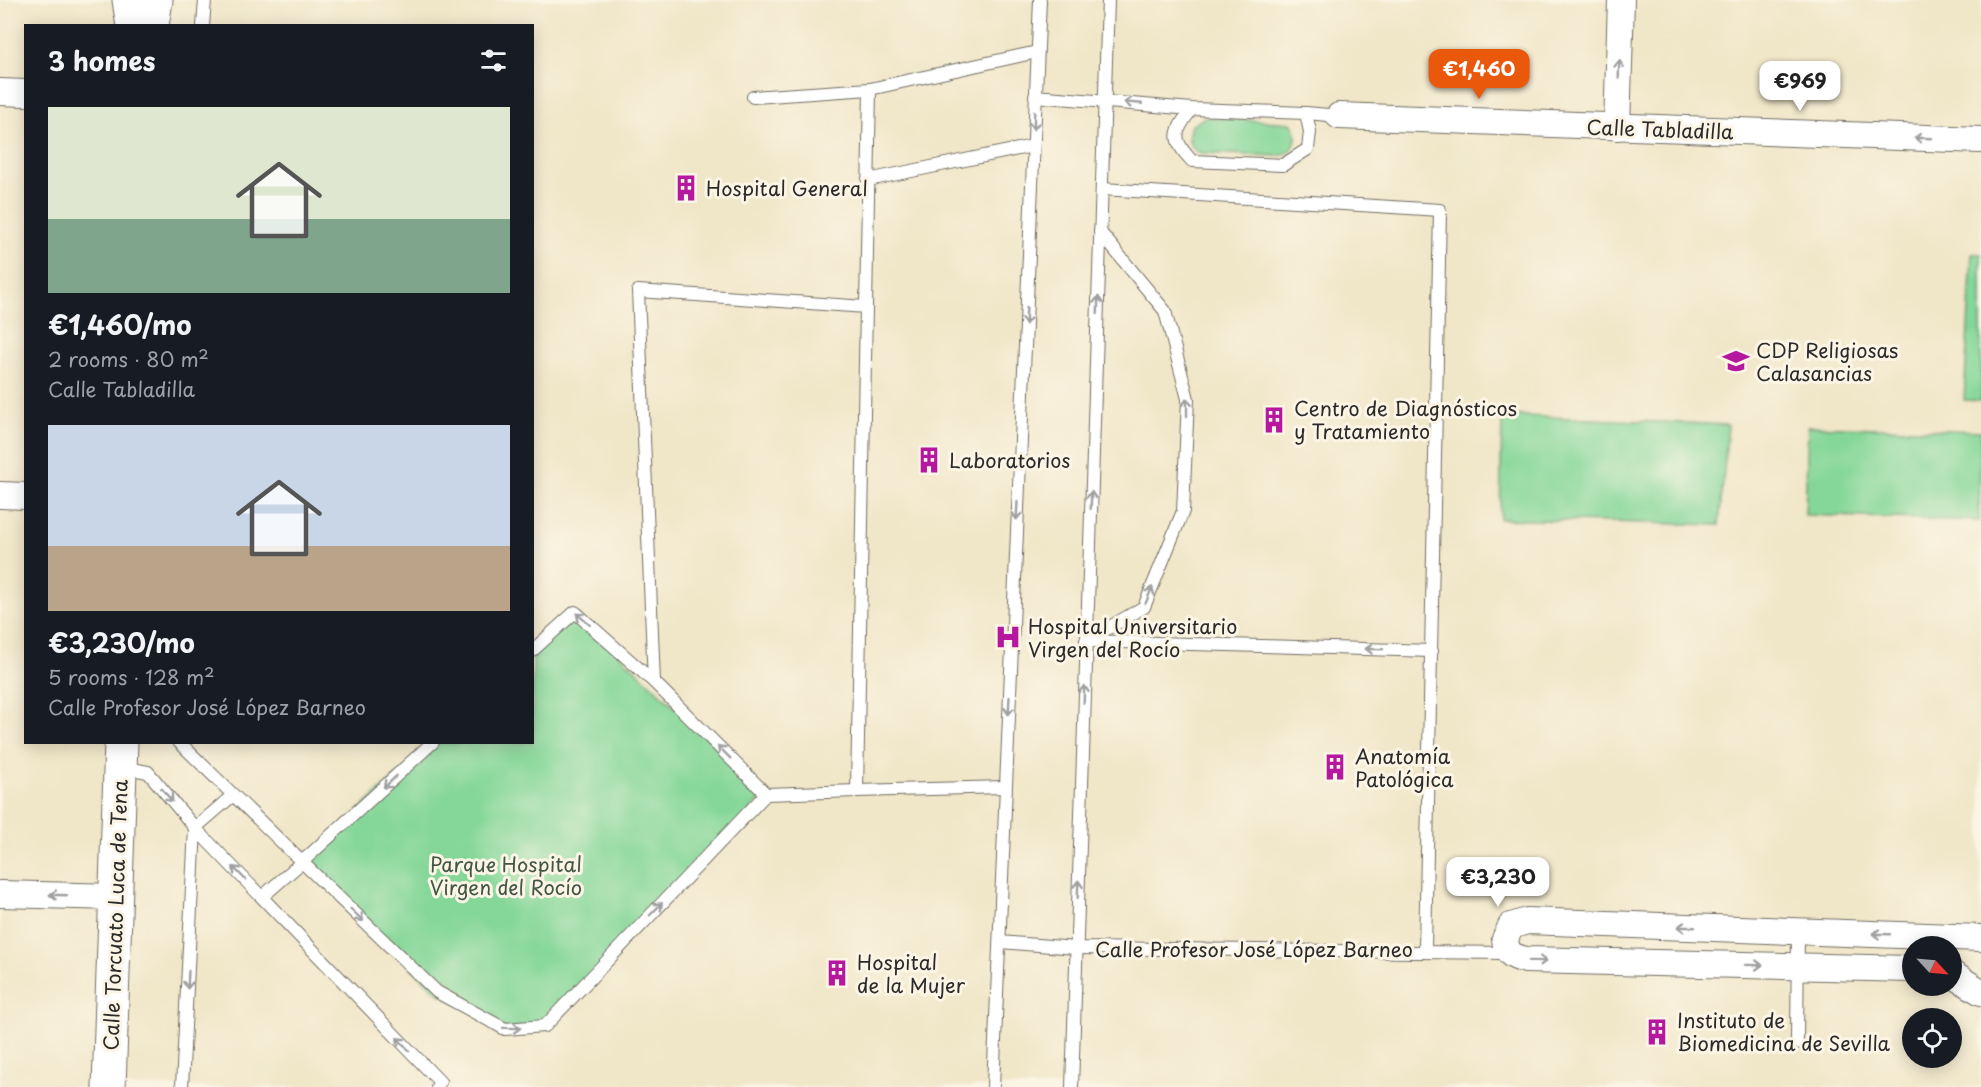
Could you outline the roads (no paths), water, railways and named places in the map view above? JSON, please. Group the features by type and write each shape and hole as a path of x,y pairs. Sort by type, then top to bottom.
{"main road":[{"path":"129,0 135,24"},
{"path":"152,24 156,0"},
{"name":"Calle Torcuato Luca de Tena","path":"109,1087 121,754"}],"street":[{"path":"1617,127 1620,0"},
{"path":"0,92 24,93"},
{"name":"Calle Tabladilla","path":"1339,116 1981,140"},
{"path":"0,495 24,496"},
{"path":"0,894 116,897"},
{"path":"1508,953 1504,939 1507,932 1518,922 1981,938"},
{"path":"1584,962 1585,924"},
{"name":"Calle Profesor José López Barneo","path":"1508,953 1514,958 1526,960 1902,969"},
{"path":"1962,980 1981,992"}],"lane":[{"path":"136,24 138,0"},
{"path":"203,24 204,0"},
{"path":"993,1087 1040,0"},
{"path":"1072,1087 1108,0"},
{"path":"753,98 870,89 1037,52"},
{"path":"857,791 870,89"},
{"path":"1035,96 1192,109 1339,116"},
{"path":"1192,109 1179,129 1177,145 1192,161 1201,163 1271,165 1292,161 1308,150 1310,132 1306,113"},
{"path":"868,180 1033,146"},
{"path":"1101,189 1440,210 1425,950"},
{"path":"1086,641 1144,607 1183,511 1188,399 1165,311 1100,232"},
{"path":"654,682 638,291 866,307"},
{"path":"534,649 575,612 654,682 766,794"},
{"path":"1086,641 1432,651"},
{"path":"180,744 437,992 505,1029 545,1026 766,794 1005,787"},
{"path":"262,897 431,744"},
{"path":"121,754 148,772 195,828 440,1082 437,1087"},
{"path":"182,1087 195,828 232,796"},
{"path":"1797,1043 1798,930"},
{"name":"Calle Profesor José López Barneo","path":"1000,942 1076,948 1425,950 1473,954 1508,953"}],"place":[{"name":"Hospital General","path":"686,188"},
{"name":"CDP Religiosas Calasancias","path":"1736,361"},
{"name":"Centro de Diagnósticos y Tratamiento","path":"1274,420"},
{"name":"Laboratorios","path":"929,460"},
{"name":"Hospital Universitario Virgen del Rocío","path":"1008,637"},
{"name":"Anatomía Patológica","path":"1335,767"},
{"name":"Hospital de la Mujer","path":"837,973"},
{"name":"Instituto de Biomedicina de Sevilla","path":"1657,1032"}],"park label":[{"name":"Parque Hospital Virgen del Rocío","path":"506,876"}]}
